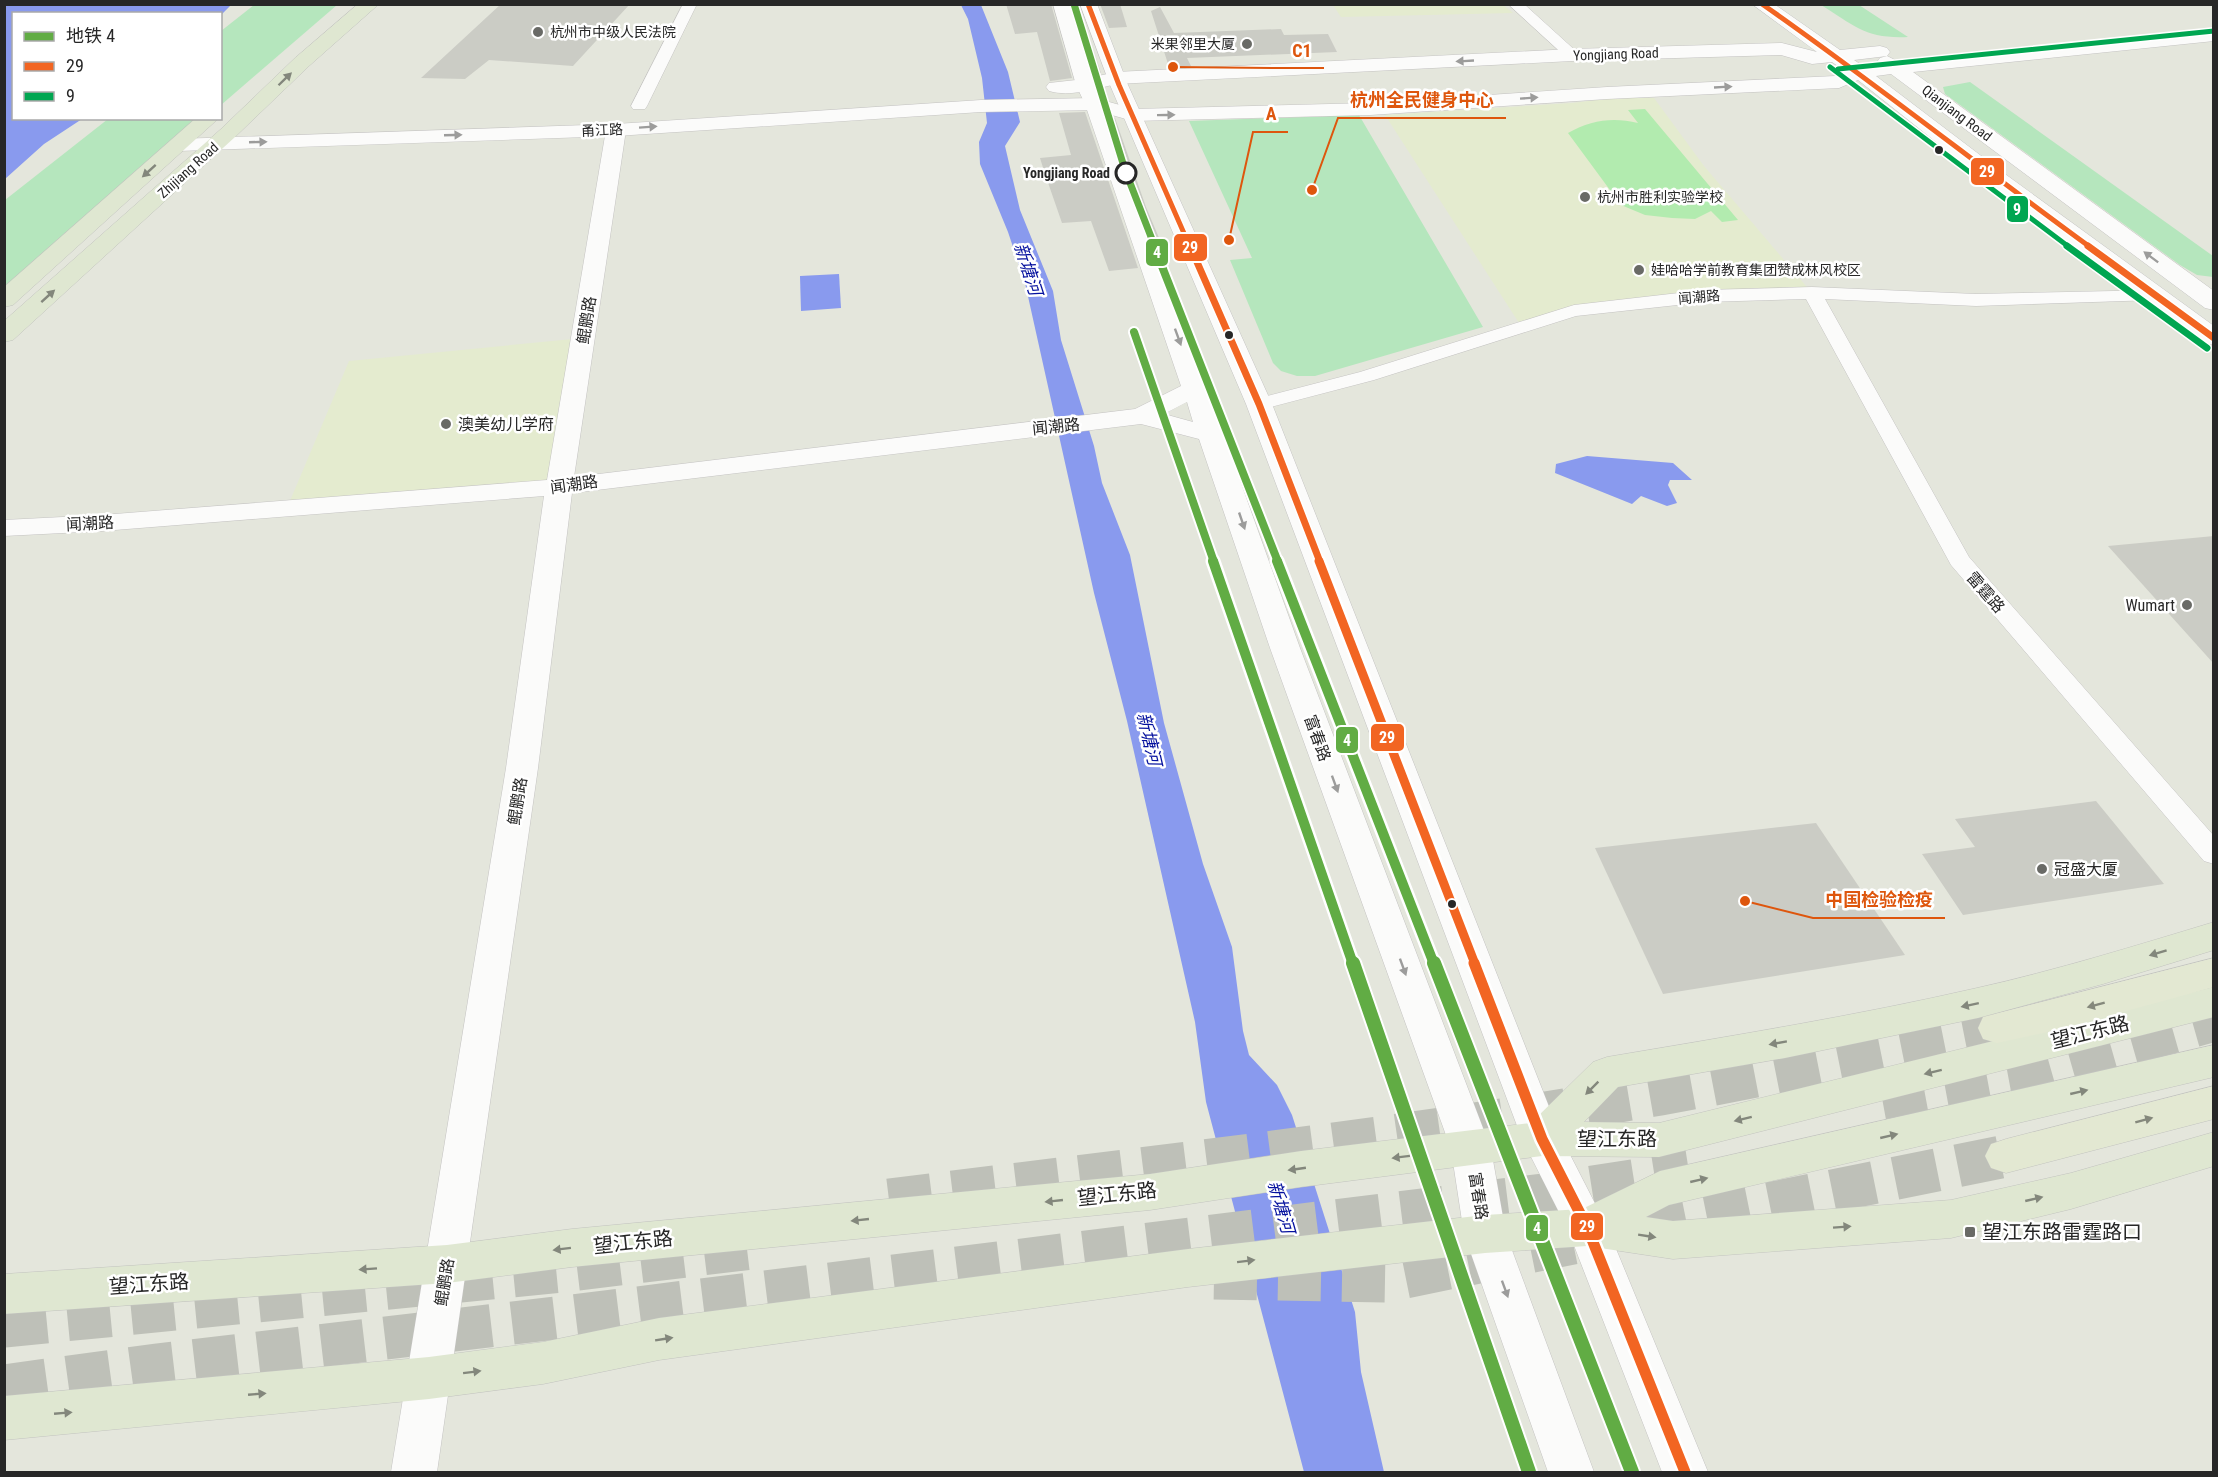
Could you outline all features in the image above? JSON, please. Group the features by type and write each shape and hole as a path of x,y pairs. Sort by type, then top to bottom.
{"highway":[{"path":"1998,1028 2068,1012 2214,972"},
{"path":"2006,1156 2214,1102"}],"main road":[{"path":"273,64 343,4"},
{"name":"Zhijiang Road","path":"4,335 216,144 302,62 370,4"},
{"name":"Qianjiang Road","path":"1761,4 1859,72 1997,179 2214,338"},
{"name":"Yongjiang Road","path":"1025,108 1090,95 1116,78 1572,55 1782,49 1812,58 1837,57 2214,19"},
{"name":"Qianjiang Road","path":"1844,34 1896,68 2208,296"},
{"name":"Yongjiang Road","path":"1039,87 1090,95 1133,116 1370,109 1607,93 1839,81 1859,72 2214,35"},
{"name":"甬江路","path":"178,145 981,98 1016,88"},
{"name":"甬江路","path":"772,100 804,105 981,98 1025,108"},
{"name":"甬江路","path":"616,118 639,106 661,105"},
{"path":"204,123 236,125 367,119"},
{"name":"Zhijiang Road","path":"4,300 204,123"},
{"path":"1542,1139 1607,1073 1785,1042 1978,1003 2103,970 2214,936"},
{"name":"望江东路","path":"4,1294 447,1264 572,1248 1154,1191 1356,1162 1542,1139 1659,1140 2214,1002"},
{"path":"1587,1227 1660,1190 2214,1061"},
{"path":"4,1418 429,1378 543,1363 659,1339 1188,1268 1485,1234 1587,1227 1673,1240 1951,1219 2071,1191 2214,1149"}],"street":[{"path":"639,106 690,4"},
{"name":"富春路","path":"1062,4 1090,95 1196,388 1285,648 1471,1149 1485,1234 1570,1473"},
{"path":"1088,4 1116,78 1259,404 1542,1139 1587,1227 1685,1473"},
{"path":"1515,4 1572,55"},
{"name":"鲲鹏路","path":"414,1473 522,768 559,487 616,118"},
{"name":"闻潮路","path":"1259,404 1367,376 1486,336 1574,311 1705,296 1812,293 1976,300 2154,294"},
{"name":"雷霆路","path":"1812,293 1959,560 2214,854"},
{"name":"闻潮路","path":"4,528 112,522 559,487 625,477 1141,416 1196,388"},
{"name":"闻潮路","path":"1141,416 1212,435"}],"shaded area":[{"path":"1333,5 1503,5 1513,13 1341,17"},
{"name":"杭州市胜利实验学校","path":"1613,98 1654,98 1704,166 1812,293 1574,311 1521,326 1385,115 1572,103"},
{"name":"澳美幼儿学府","path":"583,338 559,487 287,508 349,361"}],"green space":[{"path":"254,5 337,5 222,104 222,30"},
{"path":"1821,5 1859,5 1908,37 1881,36 1862,30"},
{"path":"1970,82 2213,256 2213,277 2197,275 2180,265 1945,94 1943,87"},
{"path":"1645,109 1738,220 1722,222 1711,211 1695,219 1645,215 1621,205 1568,133 1585,125 1602,121 1620,120 1638,123 1628,110"},
{"path":"1359,115 1483,327 1315,376 1297,376 1281,371 1273,363 1230,260 1252,258 1189,121"},
{"path":"107,120 203,120 5,291 5,200"}],"water":[{"path":"5,4 231,4 222,14 222,12 12,12 12,120 80,120 44,144 5,179"},
{"name":"新塘河","path":"961,5 981,5 1008,72 1020,122 1005,146 1020,210 1053,291 1061,340 1094,446 1102,483 1130,555 1164,723 1203,864 1232,947 1243,1031 1249,1055 1277,1085 1292,1115 1355,1312 1361,1372 1384,1472 1304,1472 1206,1102 1195,1022 1127,721 1094,593 1025,283 1008,232 980,164 979,142 987,123 982,78 968,19"},
{"path":"839,274 841,308 801,311 800,276"},
{"path":"1587,456 1673,463 1692,480 1670,480 1668,485 1677,503 1667,506 1641,496 1632,504 1555,473 1556,464"}],"building":[{"name":"杭州市中级人民法院","path":"501,4 630,4 573,66 489,60 465,79 421,78"},
{"path":"1006,4 1051,4 1072,78 1050,81 1037,32 1015,34"},
{"path":"1073,4 1078,4 1101,73 1093,75"},
{"path":"1100,4 1120,4 1127,27 1109,28"},
{"name":"米果邻里大厦","path":"1160,7 1174,33 1281,29 1284,35 1328,34 1337,52 1187,58 1191,66 1169,67 1151,11"},
{"path":"1085,112 1138,268 1109,271 1091,221 1062,223 1045,174 1040,158 1071,155 1059,113"},
{"path":"1112,117 1115,118 1146,207 1170,264 1165,264"},
{"name":"Wumart","path":"2214,536 2214,664 2108,546"},
{"name":"冠盛大厦","path":"2096,801 2164,884 1963,915 1922,854 1975,847 1955,819"},
{"path":"1816,823 1905,955 1663,994 1595,848"}],"tunnel":[{"path":"1882,1098 2049,1067 2214,1020"},
{"path":"889,1200 1275,1152 1468,1125 1660,1094 1997,1028"},
{"path":"1644,1229 2006,1156"},
{"path":"4,1386 157,1365 565,1317 1543,1195 1689,1172"},
{"path":"1214,1278 1385,1281 1587,1240"},
{"path":"4,1326 562,1271 752,1248"}],"metro line":[{"name":"4","path":"1074,4 1125,170 1632,1472"},
{"name":"4","path":"1134,332 1529,1472"}],"transit line":[{"name":"29","path":"1088,4 1119,85 1259,404 1542,1139 1587,1227 1685,1472"},
{"name":"29","path":"1762,4 1859,72 1997,179 2214,338"},
{"name":"9","path":"1838,69 2214,31"},
{"name":"9","path":"1830,67 1990,189 2207,348"}],"place":[{"name":"杭州市中级人民法院","path":"538,32"},
{"name":"米果邻里大厦","path":"1247,44"},
{"name":"C1","path":"1173,67"},
{"name":"Yongjiang Road","path":"1126,173"},
{"name":"杭州全民健身中心","path":"1312,190"},
{"name":"杭州市胜利实验学校","path":"1585,197"},
{"name":"A","path":"1229,240"},
{"name":"娃哈哈学前教育集团赞成林风校区","path":"1639,270"},
{"name":"澳美幼儿学府","path":"446,424"},
{"name":"Wumart","path":"2187,605"},
{"name":"冠盛大厦","path":"2042,869"},
{"name":"中国检验检疫","path":"1745,901"},
{"name":"望江东路雷霆路口","path":"1970,1232"}]}
